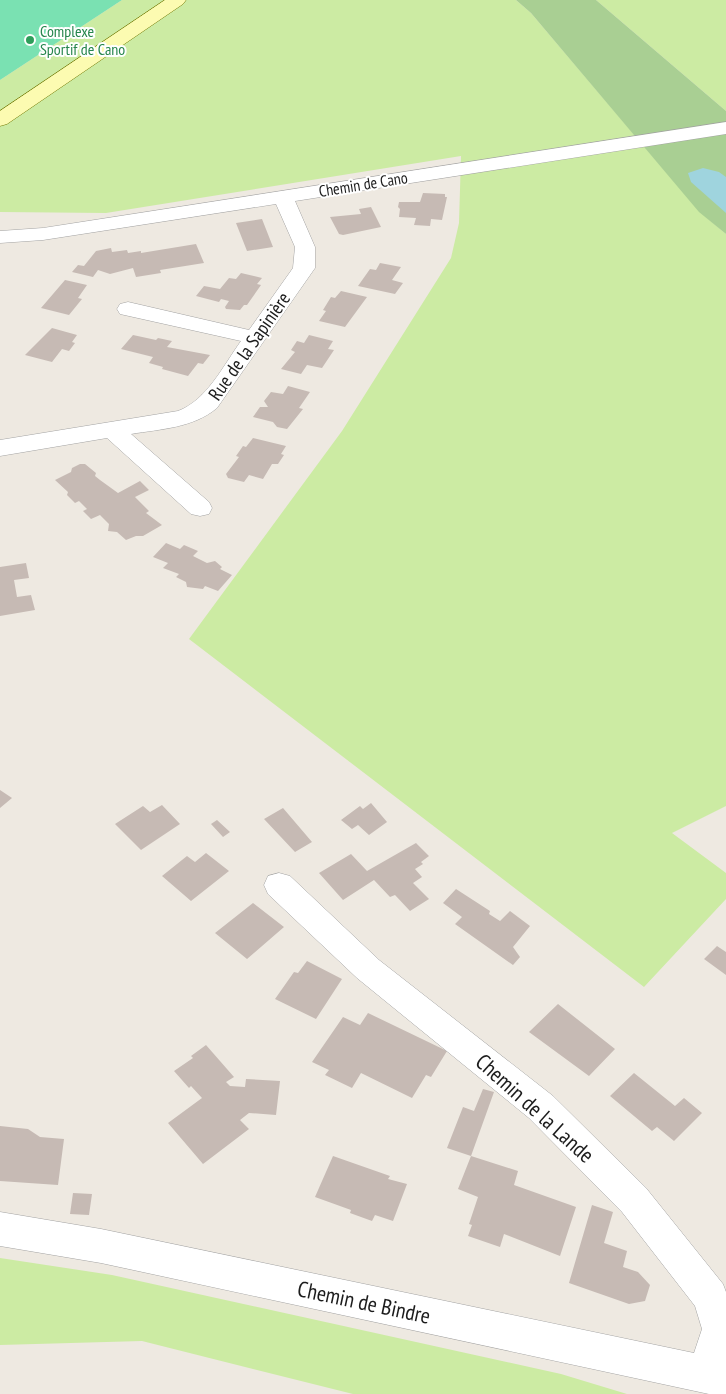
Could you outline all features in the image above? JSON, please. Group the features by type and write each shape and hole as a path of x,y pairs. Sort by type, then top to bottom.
{"main road":[{"path":"0,120 177,0"}],"street":[{"name":"Chemin de Cano","path":"0,237 43,234 726,128"},
{"name":"Rue de la Sapinière","path":"0,448 113,431 183,418 198,412 209,403 304,268 305,247 283,197"},
{"path":"128,310 255,338"},
{"path":"113,431 200,508"},
{"name":"Chemin de la Lande","path":"279,885 368,970 541,1107 634,1200 710,1297 720,1329 715,1378"},
{"name":"Chemin de Bindre","path":"0,1229 110,1248 715,1378"}],"green space":[{"name":"Complexe Sportif de Cano","path":"0,0 122,0 0,80"},
{"path":"122,0 516,0 531,13 699,211 726,234 726,806 672,833 726,873 726,899 644,987 189,639 342,431 451,258 459,223 461,156 106,213 0,212 0,80"},
{"path":"516,0 596,0 726,111 726,234 699,212 531,13"},
{"path":"596,0 726,0 726,111"},
{"path":"0,1258 112,1275 561,1374 627,1394 353,1394 142,1341 0,1345"}],"water":[{"path":"703,168 719,172 726,177 726,213 691,182 688,173"}],"building":[{"path":"423,193 445,194 445,197 447,197 442,220 431,219 430,226 414,225 416,218 399,217 399,202 420,202"},
{"path":"371,207 381,227 343,235 339,234 330,217 361,214 359,209"},
{"path":"262,219 273,247 247,251 236,223"},
{"path":"196,244 204,263 160,270 161,273 136,277 133,268 110,274 98,270 93,277 72,272 78,265 84,266 96,251 111,248 112,252 127,250 128,253 141,251 141,253"},
{"path":"380,263 401,267 392,280 403,283 395,294 358,286 370,269 376,270"},
{"path":"241,273 262,278 257,284 261,285 247,305 244,305 240,310 226,309 225,307 229,301 221,299 219,302 196,296 204,286 220,289 229,278 236,279"},
{"path":"65,280 87,285 78,298 82,299 69,315 41,308"},
{"path":"341,291 367,297 345,327 319,321 326,311 323,310 331,297 335,298"},
{"path":"52,328 77,335 72,342 75,343 69,351 62,349 52,362 25,355"},
{"path":"133,335 172,341 167,347 210,355 203,364 198,363 188,376 162,369 163,367 149,363 153,357 121,349"},
{"path":"309,335 333,341 328,349 334,350 322,368 307,365 301,374 281,369 295,352 291,350 297,341 304,343"},
{"path":"288,386 310,392 299,408 303,409 287,429 277,427 273,422 253,417 260,407 268,407 264,401 271,392 283,394"},
{"path":"253,438 286,446 281,454 284,455 278,464 272,464 263,479 249,475 244,482 228,478 226,474 239,457 236,456 243,446 246,447"},
{"path":"85,464 96,473 95,476 118,493 140,481 149,490 135,497 149,511 146,513 162,525 143,536 136,536 126,540 117,532 108,531 109,524 100,515 91,519 83,511 87,509 79,501 75,503 67,495 68,492 55,480 71,472 72,468"},
{"path":"166,543 180,549 184,545 198,551 193,556 207,563 215,561 222,567 220,569 232,575 218,591 205,586 203,589 187,587 186,582 176,577 179,574 163,568 168,563 153,557"},
{"path":"26,563 29,578 14,580 17,597 31,595 35,610 0,616 0,567"},
{"path":"0,790 12,798 0,808"},
{"path":"371,803 387,822 369,835 358,825 352,829 341,820 360,806 363,809"},
{"path":"162,805 180,824 141,850 115,824 143,806 150,812"},
{"path":"283,808 312,842 295,852 264,819"},
{"path":"217,820 230,832 223,837 211,824"},
{"path":"416,843 429,856 421,862 423,864 415,869 422,877 413,883 429,899 410,911 395,895 390,897 374,880 343,900 319,873 351,854 367,871"},
{"path":"206,853 229,871 191,901 162,876 187,856 195,862"},
{"path":"456,889 490,911 489,914 500,921 510,911 530,926 513,947 520,957 513,965 455,924 462,917 443,903"},
{"path":"253,903 284,927 247,959 215,933"},
{"path":"717,946 726,952 726,975 704,959"},
{"path":"307,961 342,979 316,1019 275,999 294,972 298,973"},
{"path":"558,1004 615,1049 589,1076 529,1032"},
{"path":"368,1013 447,1051 431,1077 426,1075 412,1098 361,1073 352,1088 325,1075 329,1070 312,1062 343,1017 360,1025"},
{"path":"206,1045 234,1077 226,1082 230,1086 245,1087 246,1079 280,1081 276,1115 249,1113 240,1120 249,1129 203,1164 168,1123 202,1098 191,1086 189,1088 174,1071 193,1058 191,1056"},
{"path":"634,1073 675,1106 684,1098 702,1113 674,1141 657,1127 652,1131 610,1096"},
{"path":"483,1089 494,1092 471,1156 447,1148 463,1107 474,1111"},
{"path":"0,1126 28,1129 40,1137 64,1139 58,1185 0,1181"},
{"path":"333,1156 390,1176 388,1179 407,1184 393,1221 375,1215 372,1221 350,1213 351,1210 315,1197"},
{"path":"471,1156 518,1171 514,1185 576,1207 560,1256 504,1234 500,1247 468,1236 472,1225 469,1224 478,1197 458,1189"},
{"path":"73,1193 92,1194 89,1215 70,1214"},
{"path":"592,1205 613,1212 604,1243 627,1251 623,1267 638,1272 650,1285 645,1301 629,1304 569,1283"}],"place":[{"name":"Complexe Sportif de Cano","path":"30,40"}]}
